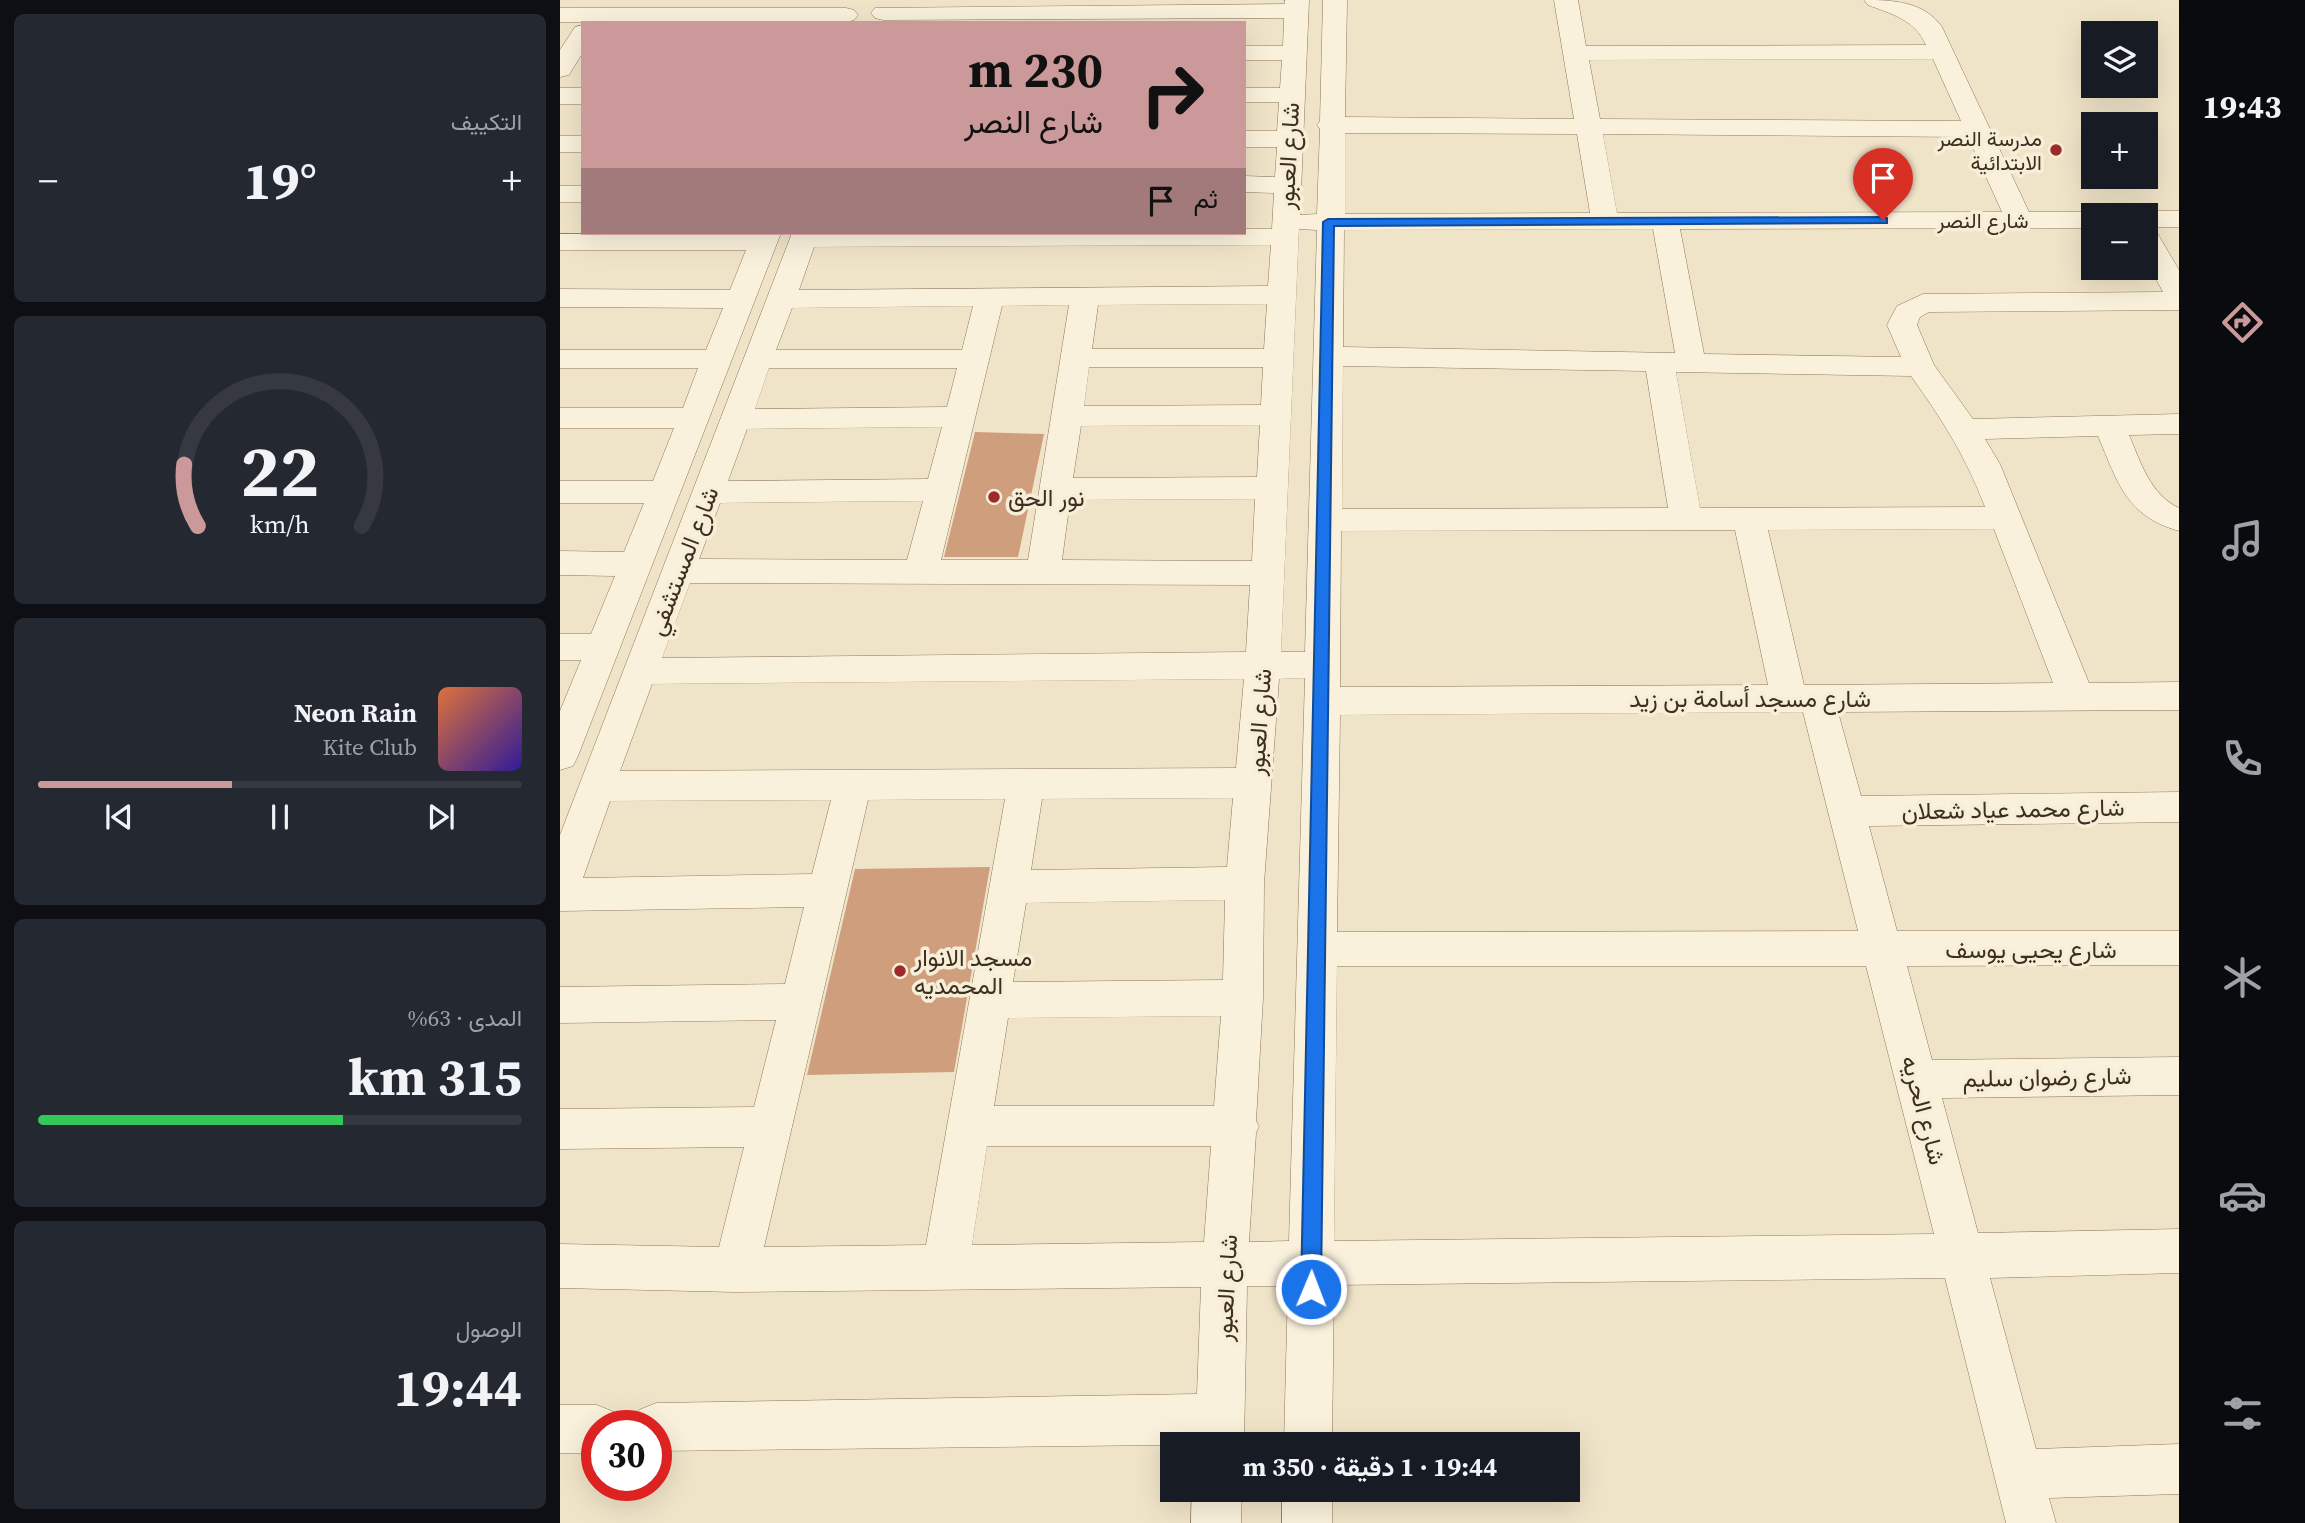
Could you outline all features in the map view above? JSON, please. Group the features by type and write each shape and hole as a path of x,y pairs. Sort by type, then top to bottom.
{"street":[{"name":"شارع العبور","path":"1308,1432 1328,222 1335,0"},
{"path":"1566,0 1605,221"},
{"path":"1890,1 1930,27 2019,220"},
{"name":"شارع العبور","path":"1220,1431 1225,1265 1237,1126 1243,998 1245,883 1255,783 1278,415 1284,230 1297,6"},
{"path":"883,12 1143,12 1297,6"},
{"path":"640,21 847,13"},
{"path":"560,15 581,21"},
{"path":"570,61 581,38"},
{"path":"1576,53 1942,52"},
{"path":"1246,53 1295,53"},
{"path":"1246,95 1292,95"},
{"path":"560,96 581,96"},
{"path":"1330,125 1977,129"},
{"path":"1246,139 1290,139"},
{"path":"560,144 581,144"},
{"path":"1246,184 1287,185"},
{"path":"560,194 581,194"},
{"path":"2158,219 2179,219"},
{"name":"شارع النصر","path":"1246,230 1284,230 1328,222 2081,220"},
{"path":"1665,221 1691,362"},
{"name":"شارع النصر","path":"805,236 885,235"},
{"name":"شارع المستشفي","path":"560,889 596,786 805,236"},
{"path":"560,242 765,237"},
{"name":"شارع المستشفي","path":"563,743 604,647 765,237"},
{"path":"2158,258 2179,295"},
{"path":"782,299 1281,295"},
{"path":"921,572 990,296"},
{"path":"1043,573 1085,296"},
{"path":"560,298 741,299"},
{"path":"2076,696 1984,464 1964,429 1920,367 1902,325 1907,312 1923,303 2179,302"},
{"path":"1327,356 1920,367"},
{"path":"1076,358 1279,358"},
{"path":"560,359 718,359"},
{"path":"760,359 974,359"},
{"path":"1658,362 1686,519"},
{"path":"1067,416 1278,415"},
{"path":"737,419 960,417"},
{"path":"560,418 694,418"},
{"path":"1964,429 2179,424"},
{"path":"2109,425 2143,496 2154,509 2179,520"},
{"path":"1056,489 1273,488"},
{"path":"709,492 941,490"},
{"path":"560,492 665,492"},
{"path":"1324,520 2004,518"},
{"name":"شارع الحريه","path":"1749,519 1803,698 1847,811 2031,1523"},
{"path":"560,563 637,564"},
{"path":"679,571 1268,573"},
{"path":"560,647 604,647"},
{"path":"641,671 1321,665"},
{"name":"شارع مسجد أسامة بن زيد","path":"1320,701 2179,695"},
{"path":"596,786 1255,783"},
{"path":"945,1268 1026,785"},
{"path":"736,1270 853,786"},
{"name":"شارع محمد عياد شعلان","path":"1847,811 2179,807"},
{"path":"1009,887 1245,883"},
{"path":"560,895 827,890"},
{"name":"شارع يحيى يوسف","path":"1316,949 2179,948"},
{"path":"990,1000 1243,998"},
{"path":"560,1005 801,1002"},
{"name":"شارع رضوان سليم","path":"1916,1079 2179,1076"},
{"path":"970,1126 1237,1126"},
{"path":"560,1129 770,1127"},
{"path":"560,1266 736,1270 1962,1256 2179,1251"},
{"path":"672,1427 1220,1431"},
{"path":"560,1429 581,1429"},
{"path":"2018,1474 2179,1469"},
{"path":"1216,1523 1217,1502"},
{"path":"1307,1502 1307,1523"}],"building":[{"name":"نور الحق","path":"975,432 1044,434 1018,557 944,557"},
{"name":"مسجد الانوار المحمديه","path":"990,867 954,1072 807,1075 855,869"}],"place":[{"name":"مدرسة النصر الابتدائية","path":"2056,150"},
{"name":"نور الحق","path":"994,497"},
{"name":"مسجد الانوار المحمديه","path":"900,971"}],"route":[{"path":"1311,1289 1328,222 1883,220"}]}
